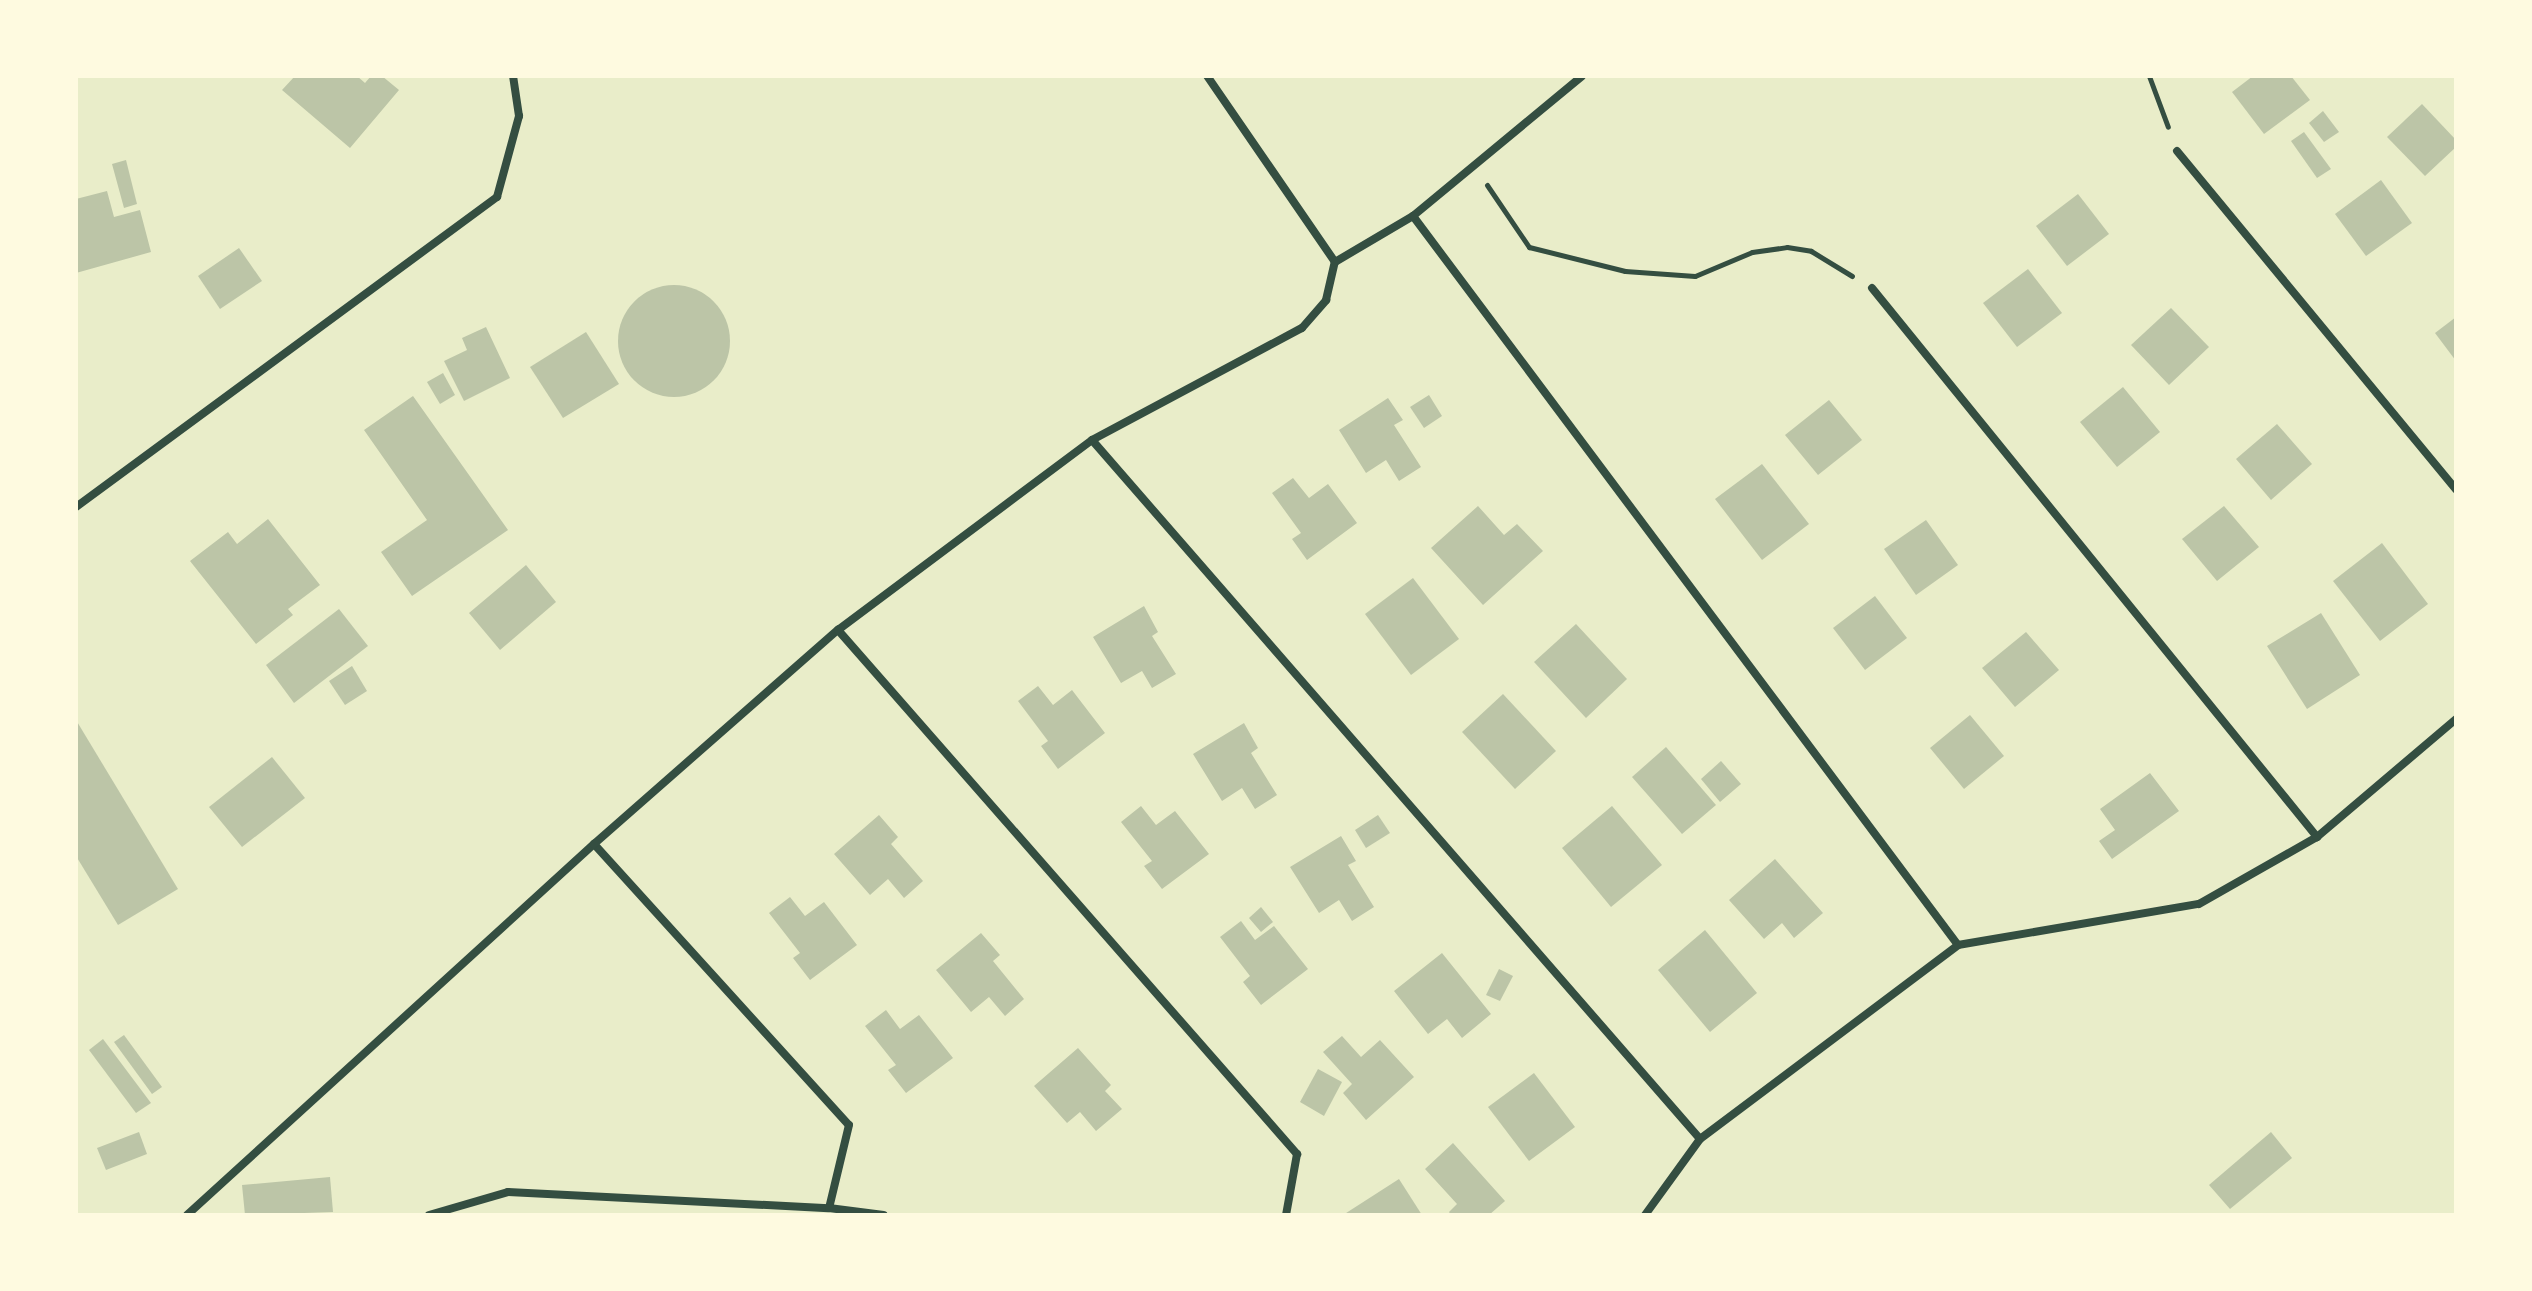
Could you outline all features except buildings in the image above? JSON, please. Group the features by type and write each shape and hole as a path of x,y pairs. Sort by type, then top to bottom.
{"street":[{"path":"76,507 497,197 519,116 513,76"},
{"path":"1207,76 1335,262"},
{"path":"187,1215 594,844 838,630 1092,440 1302,328 1326,300 1335,262 1413,216 1582,76"},
{"path":"2177,151 2456,490"},
{"path":"1413,216 1958,945"},
{"path":"1872,288 2317,837"},
{"path":"1092,440 1700,1139"},
{"path":"838,630 1297,1154 1286,1215"},
{"path":"1645,1215 1700,1139 1958,945 2199,904 2317,837 2456,719"},
{"path":"594,844 849,1125 829,1208"},
{"path":"429,1215 508,1192 829,1208 884,1215"}],"path":[{"path":"2149,76 2177,151"},
{"path":"1475,167 1529,247 1625,271 1695,276 1752,252 1787,247 1811,251 1872,288"}]}
